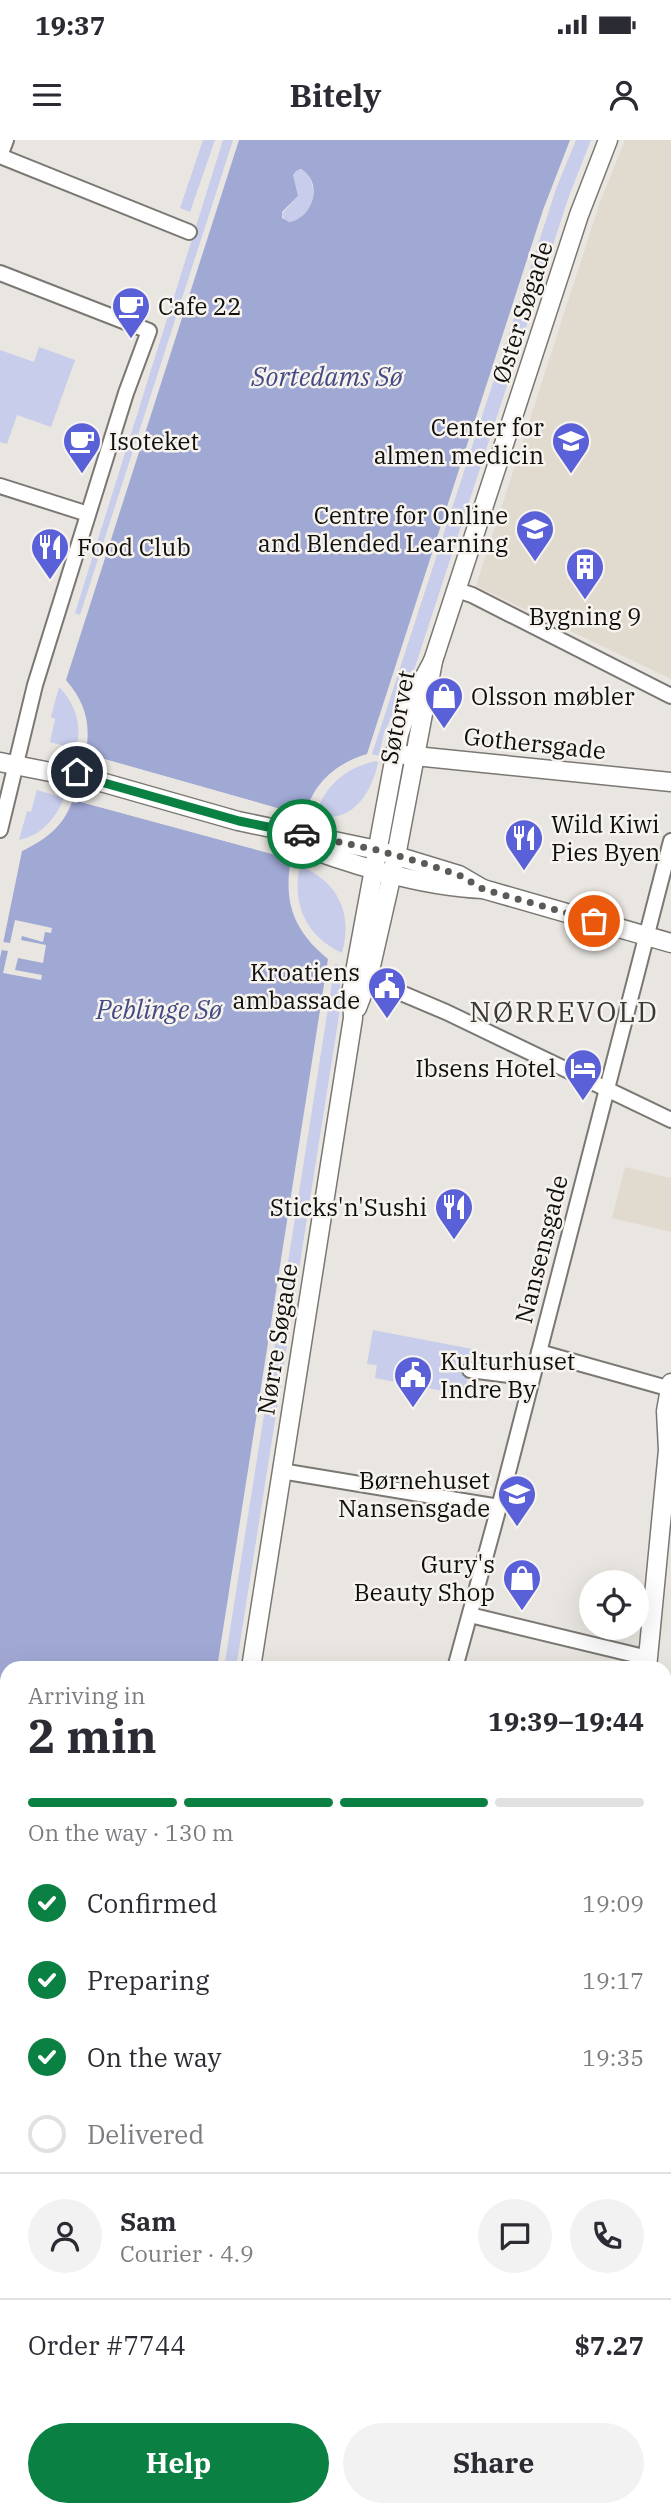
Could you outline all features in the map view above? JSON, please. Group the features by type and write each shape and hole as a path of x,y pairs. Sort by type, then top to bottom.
{"street":[{"path":"6,140 0,156 189,232"},
{"name":"Øster Søgade","path":"433,661 579,215 608,140"},
{"path":"0,273 149,331 126,393 11,761 10,794 0,830"},
{"path":"0,486 88,514"},
{"path":"457,590 472,595 671,695"},
{"name":"Søtorvet","path":"353,1018 352,988 400,730 408,708 433,661"},
{"name":"Søtorvet","path":"353,1018 368,979 394,864 433,661"},
{"path":"0,751 11,761 64,766 101,782 239,821 327,856 375,859 459,875 483,889 671,943"},
{"name":"Gothersgade","path":"395,754 671,782"},
{"name":"Nansensgade","path":"457,1661 671,841"},
{"path":"368,979 446,1012 671,1120"},
{"name":"Nørre Søgade","path":"252,1661 353,1018"},
{"path":"538,1352 671,1387 666,1410 669,1445 647,1661"},
{"path":"470,1370 531,1378"},
{"path":"281,1471 499,1507"},
{"path":"470,1615 640,1661"}],"shaded area":[{"path":"203,140 215,140 190,212 180,208"},
{"path":"223,140 233,140 80,615 75,613"},
{"path":"576,140 591,140 569,196 415,667 384,733 379,756 372,754 556,189"},
{"path":"625,140 671,140 671,679 476,586 600,202"},
{"path":"305,170 310,177 312,202 304,215 289,222 285,221 282,214 298,196 293,178 294,172"},
{"path":"39,347 75,360 51,427 17,415 7,444 0,442 0,350 34,362"},
{"path":"59,687 76,715 79,732 76,749 50,742 55,719 51,717"},
{"path":"377,761 375,775 358,804 339,815 315,816 324,796 338,779 356,768"},
{"path":"37,790 64,798 47,825 34,835 19,840 27,811 31,812"},
{"path":"300,866 324,880 339,900 345,925 342,953 319,938 304,918 298,893"},
{"path":"335,964 339,965 341,1003 237,1661 225,1661"},
{"path":"625,1167 671,1178 671,1232 612,1218"},
{"path":"373,1330 472,1349 465,1395 375,1378 377,1365 367,1364"}],"water":[{"name":"Sortedams Sø","path":"239,140 570,140 543,210 367,754 345,763 327,776 313,794 305,816 90,755 86,751 88,731 85,713 78,696 66,680","holes":["301,169 308,175 314,191 313,199 304,214 289,222 282,218 282,212 298,196 293,175"]},
{"name":"Peblinge Sø","path":"77,801 291,859 289,889 294,915 307,938 328,959 218,1661 0,1661 0,958 22,851 52,832 64,819 72,802"}],"pier":[{"path":"86,751 90,755 305,816 304,819 89,759 85,755"},
{"path":"78,797 292,856 291,859 78,801 72,802 73,798"},
{"path":"15,920 52,928 51,933 45,932 43,942 22,936 21,940 46,945 43,963 18,958 15,970 42,975 41,980 3,973 8,951 1,950 3,942 10,943"}],"way so far":[{"path":"302,834 423,863 459,875 483,889 594,921"}],"place":[{"name":"Cafe 22","path":"131,340"},
{"name":"Isoteket","path":"82,475"},
{"name":"Center for almen medicin","path":"571,475"},
{"name":"Centre for Online and Blended Learning","path":"535,563"},
{"name":"Food Club","path":"50,581"},
{"name":"Bygning 9","path":"585,601"},
{"name":"Olsson møbler","path":"444,730"},
{"name":"Wild Kiwi Pies Byen","path":"524,872"},
{"name":"Kroatiens ambassade","path":"387,1020"},
{"name":"Ibsens Hotel","path":"583,1102"},
{"name":"Sticks'n'Sushi","path":"454,1241"},
{"name":"Kulturhuset Indre By","path":"413,1409"},
{"name":"Børnehuset Nansensgade","path":"517,1528"},
{"name":"Gury's Beauty Shop","path":"522,1612"}],"district":[{"name":"NØRREVOLD","path":"564,1011"}],"route":[{"path":"77,772 101,782 239,821 302,834"}]}
